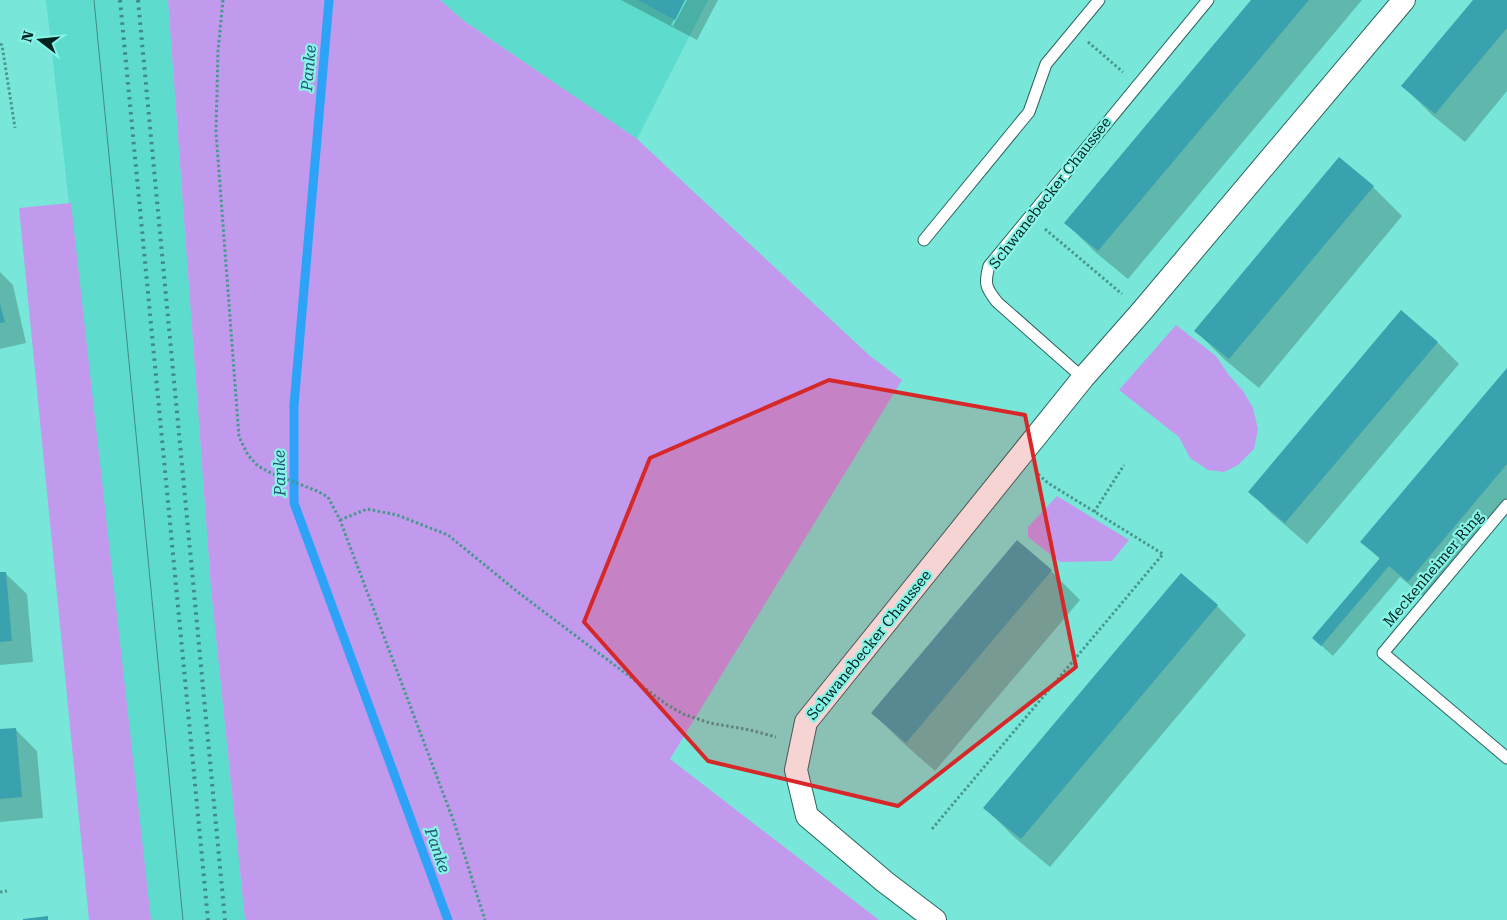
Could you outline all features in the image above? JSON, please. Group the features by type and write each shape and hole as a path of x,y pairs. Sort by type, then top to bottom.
{"street":[{"name":"Schwanebecker Chaussee","path":"935,920 885,882 807,816 796,770 806,722 1084,378 1404,0"}],"lane":[{"path":"924,240 1028,112 1046,64 1099,0"},
{"name":"Schwanebecker Chaussee","path":"1084,378 997,302 987,290 985,280 989,266 1208,0"},
{"name":"Meckenheimer Ring","path":"1507,505 1502,520 1383,653 1507,758"}],"path":[{"path":"223,0 218,51 216,132 239,437 248,455 258,466 328,497 340,520 454,822 485,920"},
{"path":"1074,31 1137,84"},
{"path":"0,44 2,45 15,128"},
{"path":"1029,216 1142,311"},
{"path":"932,829 1163,554 1048,483 1020,457"},
{"path":"1094,512 1124,465"},
{"path":"340,520 367,509 397,515 448,535 519,593 666,704 683,714 710,723 750,730 801,743"},
{"path":"0,892 7,891"}],"highlighted area":[{"path":"829,380 1025,415 1076,667 898,806 708,761 584,622 650,458"}],"shaded area":[{"path":"46,0 168,0 211,588 245,920 150,920"},
{"path":"168,0 440,0 464,21 637,139 870,356 902,380 670,759 879,920 245,920 211,588"},
{"path":"440,0 708,0 637,139 464,21"},
{"path":"71,203 151,920 89,920 19,208"},
{"path":"1176,325 1216,356 1243,391 1253,408 1258,429 1254,449 1238,465 1224,472 1208,470 1190,458 1179,437 1119,390"},
{"path":"1057,496 1129,540 1112,561 1060,562 1028,537 1028,527"}],"building":[{"path":"638,0 685,0 675,20"},
{"path":"1251,0 1309,0 1098,251 1064,223"},
{"path":"1473,0 1507,0 1507,28 1435,114 1401,86"},
{"path":"1339,157 1374,186 1229,359 1194,331"},
{"path":"0,304 5,322 0,323"},
{"path":"1401,310 1438,342 1285,523 1248,492"},
{"path":"1507,368 1507,464 1408,582 1389,566 1321,646 1312,638 1380,558 1360,542"},
{"path":"1017,540 1052,570 906,743 871,713"},
{"path":"0,572 6,572 12,641 0,642"},
{"path":"1181,573 1218,605 1021,839 983,808"},
{"path":"16,728 22,797 0,799 0,729"},
{"path":"48,916 48,920 23,920 23,919"}],"waterway":[{"name":"Panke","path":"329,0 294,405 294,503 448,920"}],"tram line":[{"path":"94,0 183,920"}],"railway":[{"path":"120,0 208,920"},
{"path":"138,0 225,920"}]}
